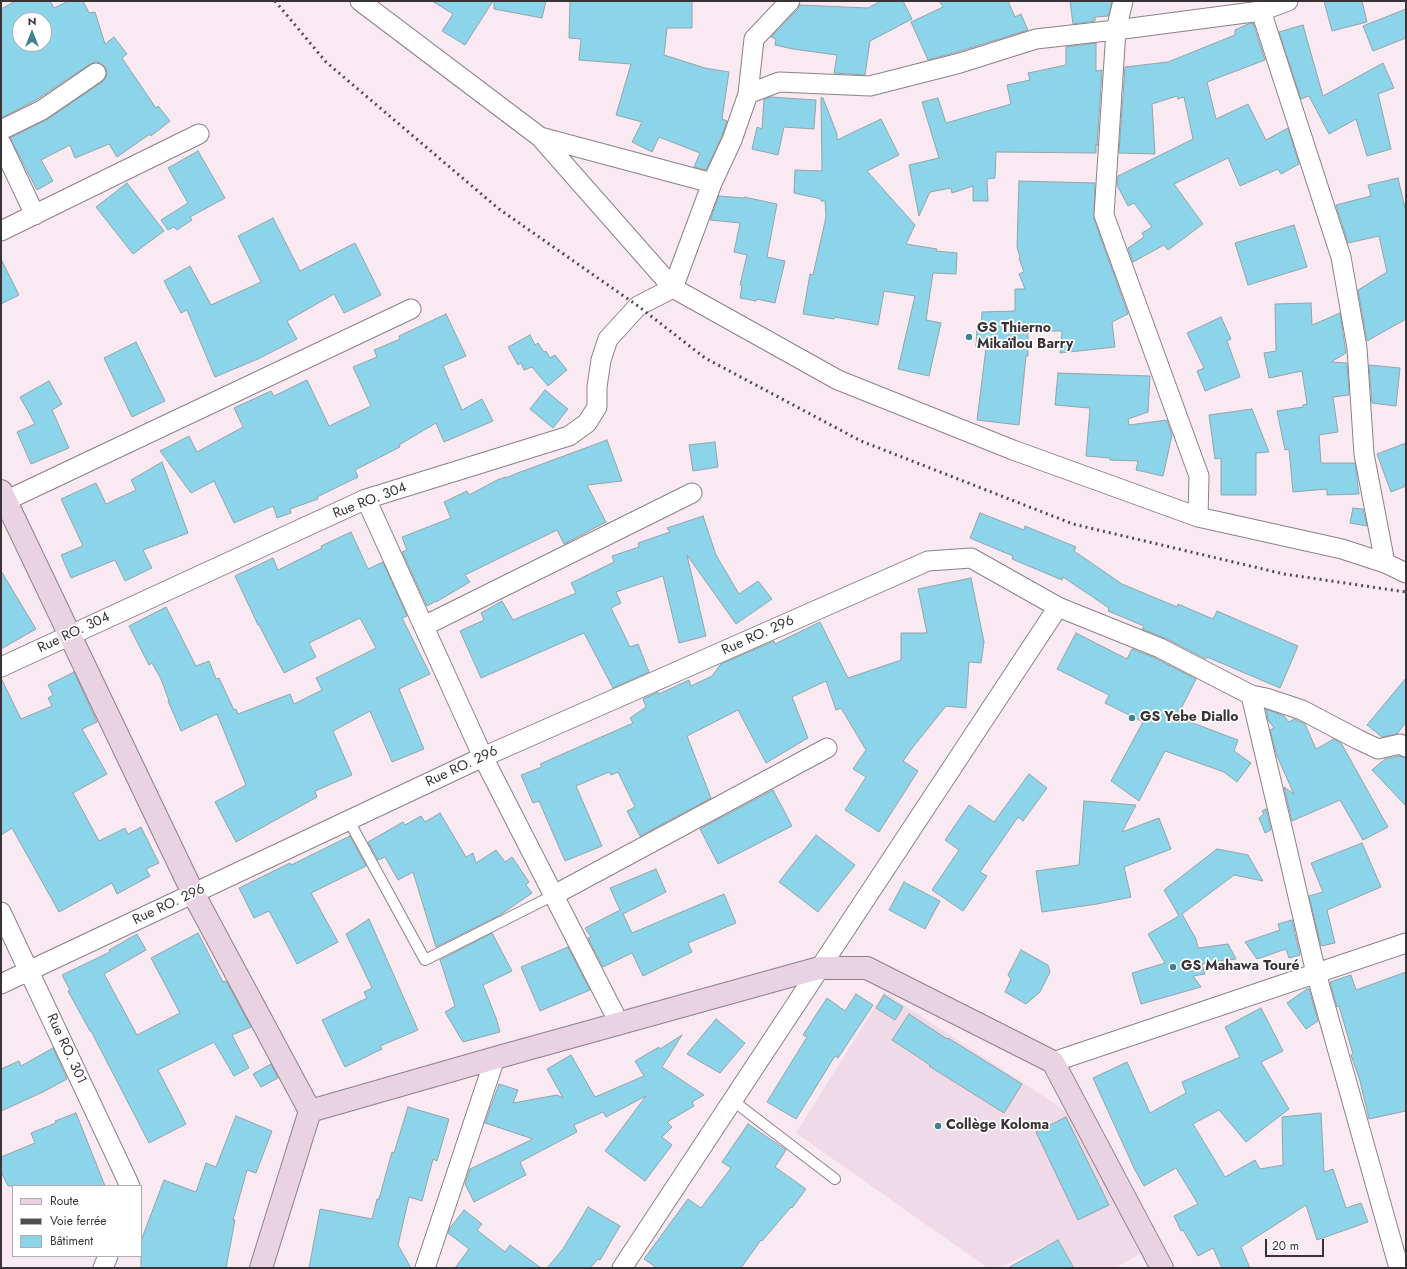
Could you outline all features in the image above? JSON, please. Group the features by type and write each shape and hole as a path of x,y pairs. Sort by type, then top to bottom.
{"street":[{"path":"360,1 540,138 673,288 838,380 1013,450 1198,517 1342,550 1385,562 1406,574"},
{"path":"673,288 712,183 732,140 748,94 754,39 790,1"},
{"path":"1123,1 1116,30 1104,215 1199,476 1198,517"},
{"path":"748,94 779,82 870,86 960,63 1036,39 1261,11 1282,2"},
{"path":"1261,11 1340,257 1357,348 1364,454 1385,562"},
{"path":"1,130 42,110 96,73"},
{"path":"1,231 199,134"},
{"path":"540,138 712,183"},
{"path":"1,143 35,215"},
{"name":"Rue RO. 304","path":"1,667 366,499 569,436 587,423 597,407 597,387 601,360 608,339 638,306 673,288"},
{"path":"261,1268 310,1111 193,893 2,498 412,310"},
{"path":"424,626 692,493"},
{"path":"366,499 483,757 619,1023"},
{"name":"Rue RO. 296","path":"1,984 483,757 928,561 971,558 1058,607 1160,648 1251,695 1266,698 1302,710 1378,749 1400,744 1406,747"},
{"path":"622,1268 1058,607"},
{"path":"1251,695 1316,973 1399,1268"},
{"path":"554,895 827,748"},
{"name":"Rue RO. 301","path":"1,912 130,1185"},
{"path":"1053,1062 1406,943"},
{"path":"310,1111 819,968 867,968 1053,1062 1162,1268"},
{"path":"425,1268 495,1058"},
{"path":"103,1268 108,1257"}],"lane":[{"path":"348,820 425,960 554,895"},
{"path":"732,1100 835,1179"}],"shaded area":[{"name":"Collège Koloma","path":"884,992 1057,1105 1072,1118 1140,1254 1115,1268 1075,1268 1058,1240 999,1268 988,1268 796,1133"}],"building":[{"path":"16,1 50,1 54,8 69,1 83,1 89,13 95,12 105,44 114,37 127,54 122,58 156,108 158,106 170,121 151,136 150,134 117,157 109,144 75,158 70,145 41,160 53,181 37,190 10,138 48,119 102,82 106,77 107,72 105,67 101,63 96,62 90,64 36,100 1,118 1,9"},
{"path":"432,1 493,1 465,45 442,31 453,14"},
{"path":"494,1 546,1 542,18 494,9"},
{"path":"570,1 692,1 692,28 667,28 664,55 705,68 729,72 722,119 727,121 722,136 706,170 694,167 700,153 659,137 652,152 632,142 642,122 616,115 631,64 579,60 581,39 569,38"},
{"path":"881,1 903,1 912,19 870,41 865,75 834,73 837,55 775,45 776,39 771,37 798,9 800,5 868,8"},
{"path":"939,1 1008,1 1015,17 1021,14 1028,30 928,60 911,22 943,7"},
{"path":"1070,1 1112,1 1108,16 1095,17 1095,21 1073,24"},
{"path":"1324,1 1362,1 1367,22 1332,31"},
{"path":"1406,9 1406,38 1373,51 1363,26"},
{"path":"1253,23 1265,60 1207,82 1216,119 1248,104 1266,140 1288,128 1299,164 1281,174 1278,169 1240,186 1228,158 1174,184 1203,224 1168,250 1164,245 1133,262 1128,248 1144,237 1142,233 1152,227 1134,203 1128,206 1117,185 1118,176 1193,139 1184,97 1178,99 1177,96 1152,104 1155,154 1119,153 1125,67 1168,62 1235,35 1235,30"},
{"path":"1303,25 1323,96 1383,63 1394,88 1378,94 1391,149 1367,156 1356,119 1329,134 1309,96 1301,99 1279,32"},
{"path":"1096,43 1096,71 1102,70 1096,153 996,152 995,178 987,179 988,201 973,201 973,186 952,193 951,188 930,192 919,216 909,165 939,158 922,102 938,98 946,123 1011,104 1007,85 1030,80 1028,73 1066,65 1066,47"},
{"path":"771,97 816,100 814,129 784,127 778,155 752,149 757,127 762,129 764,99"},
{"path":"821,98 823,98 837,134 837,140 881,119 899,155 867,171 915,225 906,244 937,249 936,251 957,253 956,274 933,273 926,320 941,323 929,376 898,369 915,296 884,291 878,325 835,317 834,319 803,314 810,274 813,275 826,217 825,201 794,193 795,170 822,171"},
{"path":"198,151 225,198 190,217 192,220 177,230 174,227 168,230 161,220 188,203 168,168"},
{"path":"1398,178 1406,212 1406,319 1367,341 1358,290 1387,272 1379,236 1348,243 1336,205 1371,196 1368,185"},
{"path":"1019,181 1095,183 1094,219 1128,314 1112,322 1115,347 1060,353 1062,331 1028,331 1028,356 1026,356 1019,425 977,420 986,348 976,347 977,327 981,327 982,312 1015,311 1015,289 1025,289 1019,274 1024,272 1017,247"},
{"path":"127,183 164,231 133,254 96,207"},
{"path":"719,196 744,197 777,204 767,257 785,261 775,303 757,299 756,301 740,298 742,285 740,285 747,255 734,252 740,223 710,220"},
{"path":"273,218 300,271 355,243 381,295 344,313 334,294 287,321 297,339 258,359 215,377 187,310 181,313 164,281 190,266 211,305 261,282 238,236"},
{"path":"1294,225 1307,267 1248,285 1235,243"},
{"path":"1,259 19,295 1,304"},
{"path":"1311,303 1312,325 1340,313 1346,353 1331,362 1347,363 1349,395 1333,397 1338,432 1319,435 1321,463 1355,463 1359,494 1327,495 1327,489 1293,492 1289,449 1285,450 1277,411 1303,407 1303,405 1307,404 1302,371 1269,378 1264,353 1276,351 1275,304"},
{"path":"446,314 466,356 443,366 462,410 482,399 493,421 444,442 436,423 399,445 400,447 355,470 358,477 317,497 318,499 290,509 291,513 277,518 273,506 234,523 214,481 191,493 160,451 189,436 197,452 243,427 234,408 271,391 274,396 307,380 329,426 371,406 353,367 377,357 374,350 400,339 399,336"},
{"path":"1221,317 1231,339 1227,341 1240,377 1205,391 1197,371 1204,368 1187,333"},
{"path":"530,335 535,345 538,343 544,352 546,351 550,358 555,355 567,370 548,386 532,367 524,370 521,363 518,365 508,347"},
{"path":"136,342 165,401 132,417 104,358"},
{"path":"1369,365 1400,368 1396,406 1372,403"},
{"path":"1058,373 1150,376 1148,412 1128,419 1129,425 1167,420 1172,435 1163,476 1136,470 1138,461 1110,460 1110,458 1086,456 1090,408 1055,405"},
{"path":"49,381 62,404 52,410 69,448 31,464 17,432 35,424 20,397"},
{"path":"545,390 568,409 553,428 530,409"},
{"path":"1252,409 1269,452 1256,453 1256,495 1221,495 1221,458 1215,459 1209,415"},
{"path":"607,440 622,481 587,485 606,522 564,544 557,530 465,575 470,582 427,606 402,552 407,550 402,537 451,518 444,502 467,491 469,495 497,480"},
{"path":"715,442 718,467 693,471 689,445"},
{"path":"1406,443 1406,486 1391,492 1377,454"},
{"path":"162,462 188,533 143,550 152,568 125,581 115,560 71,578 61,555 83,546 61,499 96,483 106,504 136,490 131,480"},
{"path":"1353,508 1363,509 1367,526 1350,523"},
{"path":"980,513 1024,530 1025,526 1076,547 1074,551 1122,584 1177,607 1178,604 1213,619 1217,611 1298,646 1280,688 1207,657 1206,659 1165,638 1142,629 1144,626 1108,611 1109,608 1063,577 1062,580 1012,559 1013,556 970,538"},
{"path":"703,516 716,555 739,594 758,581 772,599 736,624 687,555 706,636 679,643 663,576 616,592 621,603 611,608 630,647 638,644 649,672 613,688 584,633 481,678 460,631 484,620 481,613 502,601 513,620 576,593 571,583 614,562 612,556 639,547 638,543 670,532 667,528"},
{"path":"351,532 368,569 383,562 407,616 402,618 430,674 399,689 424,749 392,762 370,711 333,731 352,775 315,791 317,797 236,842 215,802 246,785 217,714 181,731 168,701 161,679 152,663 149,665 129,626 166,607 196,666 209,661 216,679 219,678 234,710 236,709 238,714 290,694 294,704 322,690 316,678 376,648 360,618 309,643 316,657 284,673 258,625 235,576 273,558 278,570 322,548 321,546"},
{"path":"1,571 36,629 1,649"},
{"path":"971,578 984,642 981,663 969,662 966,708 946,706 903,761 918,771 879,832 845,810 866,777 853,769 866,750 841,708 836,710 826,681 792,697 808,738 766,763 738,710 687,736 711,798 640,836 627,811 635,807 618,772 611,775 609,772 576,786 602,846 565,861 539,801 533,803 521,775 542,767 540,764 633,723 630,718 646,707 643,699 658,692 659,694 689,680 691,686 712,676 721,664 774,641 775,644 820,622 848,678 901,660 901,633 927,633 918,589"},
{"path":"1076,633 1127,659 1132,649 1155,658 1196,679 1177,717 1238,740 1234,751 1251,763 1237,782 1224,772 1165,751 1139,801 1111,781 1143,722 1105,703 1109,695 1057,669"},
{"path":"74,672 97,722 82,729 107,774 73,793 99,841 125,828 128,834 141,827 159,863 146,869 150,876 117,894 112,883 59,912 12,828 1,835 1,678 21,719 52,706 48,698 53,695 48,685"},
{"path":"1406,678 1406,722 1397,734 1382,737 1367,725"},
{"path":"1266,709 1284,716 1289,722 1294,719 1305,724 1316,749 1334,739 1341,743 1388,827 1363,840 1340,800 1292,821 1284,787 1294,794 1277,756 1270,730 1274,728 1268,720"},
{"path":"1399,756 1406,758 1406,806 1372,770 1385,759"},
{"path":"1029,774 1047,788 1023,821 1018,817 980,872 987,876 963,911 932,890 959,850 945,840 969,805 994,822"},
{"path":"773,790 792,826 718,864 700,829"},
{"path":"1084,801 1136,805 1122,832 1159,818 1171,849 1124,867 1131,897 1097,904 1042,912 1036,871 1079,865"},
{"path":"1266,809 1271,830 1265,833 1259,818 1264,814 1262,811"},
{"path":"440,813 466,857 473,853 476,863 496,850 505,862 512,857 529,882 526,885 532,893 500,915 436,947 413,872 398,880 385,857 378,860 368,842 403,822 405,825 421,816 425,822"},
{"path":"816,835 855,865 818,912 779,882"},
{"path":"350,836 366,866 311,893 338,942 297,964 269,911 254,918 239,888 290,863 291,865"},
{"path":"1362,843 1381,887 1327,910 1335,943 1321,946 1309,896 1323,892 1311,863"},
{"path":"1217,849 1248,855 1263,881 1234,875 1182,914 1196,939 1198,948 1228,944 1236,959 1202,964 1205,974 1193,976 1201,987 1141,1004 1132,973 1165,963 1148,934 1179,916 1164,890"},
{"path":"656,869 666,892 623,914 632,933 724,894 736,923 688,943 692,952 643,976 632,953 603,967 588,938 591,937 585,928 620,910 610,888"},
{"path":"904,882 940,901 925,929 889,910"},
{"path":"369,919 418,1030 380,1046 382,1049 345,1067 322,1020 367,998 364,992 372,988 346,934"},
{"path":"1292,920 1300,955 1289,958 1286,949 1257,959 1245,942 1280,930 1278,924"},
{"path":"198,933 223,982 226,981 251,1027 232,1035 249,1068 234,1076 214,1042 158,1070 186,1124 149,1143 91,1031 68,991 70,990 62,975 110,952 109,950 137,934 146,950 104,974 137,1035 180,1013 151,958"},
{"path":"492,933 512,971 483,985 500,1032 463,1042 445,1012 455,1006 440,960"},
{"path":"568,947 590,990 540,1011 521,967"},
{"path":"1021,950 1048,965 1050,972 1040,992 1026,1004 1005,992 1011,979 1008,975"},
{"path":"1406,972 1406,1111 1369,1119 1360,1081 1351,1055 1353,1054 1339,1006 1337,1007 1330,982 1351,975 1356,990"},
{"path":"1309,989 1318,1021 1306,1029 1287,1003"},
{"path":"856,994 873,1005 838,1058 835,1056 796,1119 767,1102 807,1037 803,1035 827,998 845,1011"},
{"path":"884,995 903,1007 895,1020 876,1008"},
{"path":"1261,1008 1283,1051 1261,1062 1289,1109 1246,1142 1219,1110 1193,1124 1225,1177 1255,1160 1260,1169 1283,1165 1282,1117 1321,1113 1324,1172 1333,1169 1346,1208 1361,1203 1368,1222 1317,1240 1306,1205 1241,1247 1250,1268 1222,1268 1213,1248 1198,1256 1183,1230 1181,1231 1174,1216 1198,1204 1176,1168 1144,1186 1134,1168 1093,1078 1127,1062 1150,1113 1186,1093 1182,1082 1240,1057 1225,1027"},
{"path":"909,1014 947,1039 948,1038 1022,1084 1004,1113 929,1066 930,1065 892,1040"},
{"path":"716,1019 745,1043 720,1073 687,1054"},
{"path":"682,1035 662,1067 704,1095 692,1102 694,1106 667,1122 672,1127 662,1137 672,1145 645,1181 605,1151 646,1096 606,1117 603,1112 574,1125 577,1132 520,1162 526,1175 474,1202 465,1184 470,1169 533,1139 485,1123 499,1084 518,1090 513,1103 557,1095 563,1098 547,1069 571,1055 595,1097 644,1076 635,1061 659,1047 660,1049"},
{"path":"53,1048 67,1079 43,1092 1,1111 1,1069 19,1061 21,1066"},
{"path":"271,1064 278,1078 261,1087 253,1074"},
{"path":"408,1107 449,1119 437,1161 433,1159 422,1201 409,1197 398,1245 411,1268 309,1268 320,1209 372,1219 392,1152 394,1153"},
{"path":"76,1113 105,1185 8,1186 1,1172 1,1157 35,1143 31,1133 56,1123 55,1121"},
{"path":"236,1116 272,1131 256,1173 247,1170 233,1220 235,1220 226,1268 141,1268 142,1238 164,1180 196,1192 206,1163 216,1167"},
{"path":"1066,1117 1109,1205 1078,1220 1036,1132"},
{"path":"748,1124 786,1150 775,1167 806,1189 792,1208 791,1207 762,1241 761,1240 741,1268 657,1268 644,1259 688,1199 701,1208 731,1168 722,1162"},
{"path":"588,1207 620,1226 600,1260 598,1259 590,1268 547,1268 563,1249"},
{"path":"464,1210 482,1224 477,1230 505,1252 510,1245 541,1268 455,1268 469,1249 448,1233 450,1228"},
{"path":"1058,1240 1074,1268 1008,1268"}],"railway":[{"path":"275,1 326,62 499,209 638,306 705,358 861,441 1073,524 1284,574 1406,592"}],"place":[{"name":"GS Thierno Mikaïlou Barry","path":"969,337"},
{"name":"GS Yebe Diallo","path":"1132,718"},
{"name":"GS Mahawa Touré","path":"1173,967"},
{"name":"Collège Koloma","path":"938,1126"}]}
